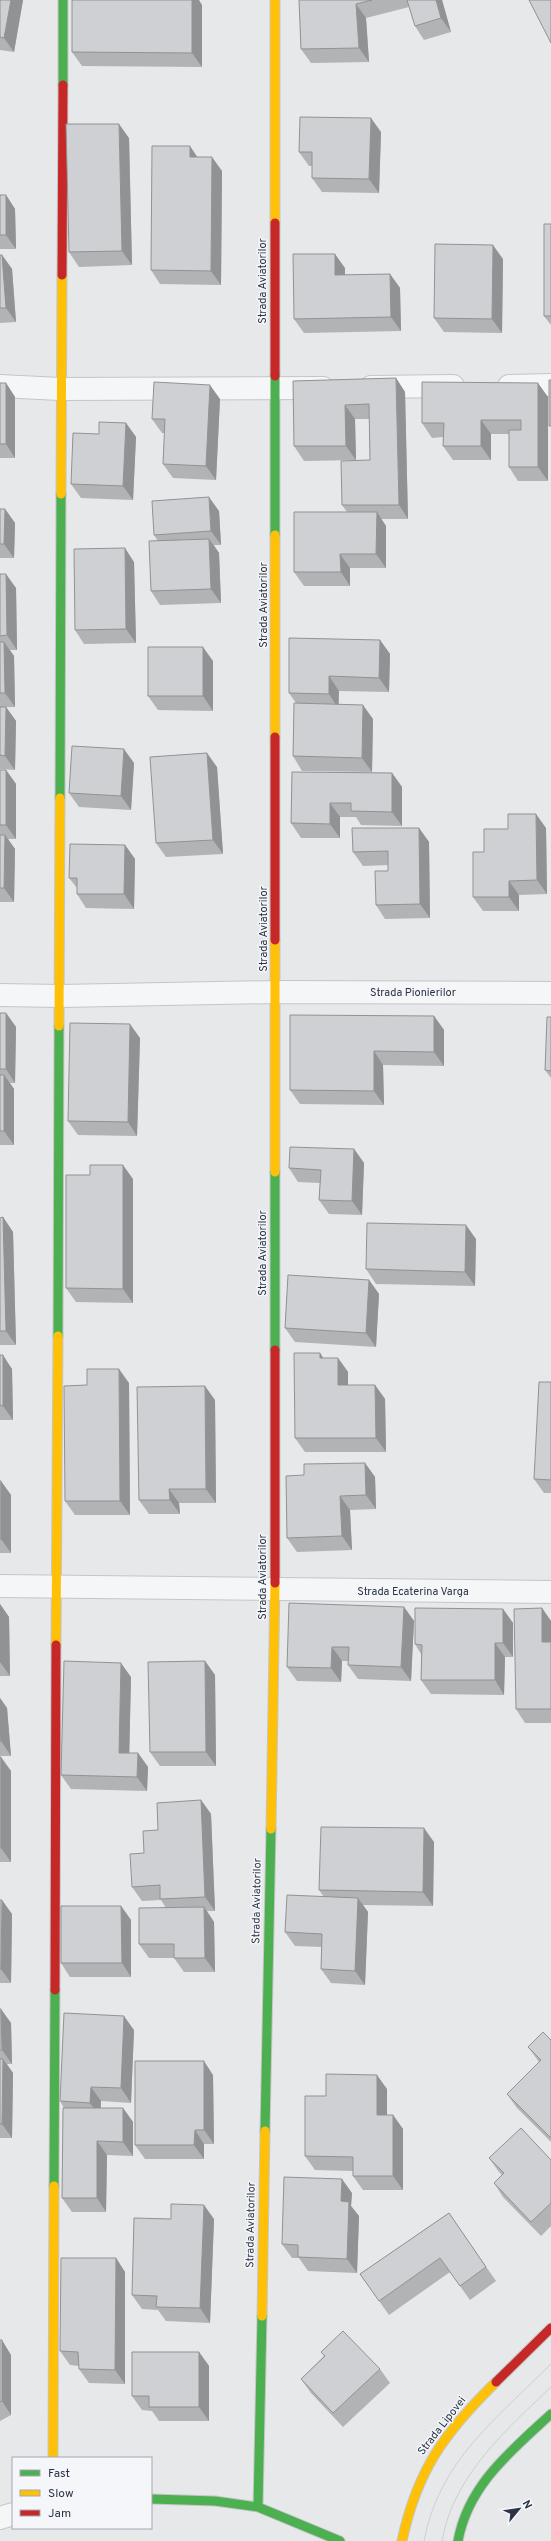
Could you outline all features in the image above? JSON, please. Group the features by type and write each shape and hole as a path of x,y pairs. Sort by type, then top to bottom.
{"street":[{"path":"53,2457 60,996 60,389 63,0"},
{"name":"Strada Aviatorilor","path":"258,2506 275,1591 275,0"},
{"path":"0,386 60,389 551,385"},
{"name":"Strada Pionierilor","path":"0,995 60,996 276,992 551,993"},
{"name":"Strada Ecaterina Varga","path":"0,1586 275,1591 551,1592"},
{"name":"Strada Lipovei","path":"402,2541 405,2512 412,2492 424,2469 444,2440 465,2412 551,2328"},
{"path":"458,2541 463,2518 489,2474 551,2414"},
{"path":"152,2499 215,2501 258,2506 340,2541"},
{"path":"0,2518 12,2514"}],"building":[{"path":"0,0 11,0 4,38 0,37"},
{"path":"72,0 192,0 192,53 72,52"},
{"path":"299,0 372,0 356,4 359,48 301,49"},
{"path":"407,0 436,0 441,18 415,26"},
{"path":"529,0 551,0 551,43"},
{"path":"300,117 371,118 369,179 312,178 312,152 299,152"},
{"path":"66,124 119,124 122,251 69,252"},
{"path":"152,146 190,146 190,157 212,157 211,271 151,270"},
{"path":"0,195 6,195 6,235 0,235"},
{"path":"544,224 551,224 551,316 544,316"},
{"path":"435,244 493,245 492,319 434,318"},
{"path":"293,254 335,254 335,275 390,274 391,317 294,319"},
{"path":"0,255 2,255 6,308 0,308"},
{"path":"396,378 399,505 342,505 341,461 370,460 369,404 345,405 346,446 294,446 293,381"},
{"path":"549,380 551,380 551,426 549,426"},
{"path":"154,382 210,385 206,466 163,464 165,419 152,419"},
{"path":"422,382 538,383 538,467 509,467 509,430 521,430 521,420 481,420 481,446 443,446 444,423 422,423"},
{"path":"0,383 6,383 6,444 0,444"},
{"path":"99,422 126,423 123,486 71,484 73,433 99,434"},
{"path":"209,497 211,531 154,535 152,501"},
{"path":"0,509 5,509 4,544 0,544"},
{"path":"294,512 377,512 376,554 340,554 341,572 294,572"},
{"path":"209,539 211,589 151,591 149,541"},
{"path":"125,548 126,629 75,630 74,549"},
{"path":"0,574 6,574 7,635 0,636"},
{"path":"289,638 380,640 379,678 329,676 329,694 289,693"},
{"path":"0,642 4,642 5,693 0,693"},
{"path":"148,647 203,647 203,696 148,696"},
{"path":"294,703 363,705 362,758 293,756"},
{"path":"0,707 6,707 5,756 0,755"},
{"path":"72,746 124,749 121,796 69,793"},
{"path":"207,753 213,840 156,843 150,757"},
{"path":"0,770 6,770 6,825 0,825"},
{"path":"292,772 392,773 392,812 351,811 351,803 330,803 330,824 291,823"},
{"path":"508,814 536,814 537,880 509,881 509,897 473,897 473,852 484,852 484,829 508,829"},
{"path":"352,828 419,828 420,904 376,905 375,871 388,871 388,851 353,852"},
{"path":"0,835 5,835 4,888 0,888"},
{"path":"70,844 125,845 124,894 77,894 77,878 69,878"},
{"path":"0,1013 6,1013 6,1069 0,1069"},
{"path":"290,1015 434,1016 434,1052 374,1051 374,1091 290,1090"},
{"path":"547,1017 551,1017 551,1071 545,1070"},
{"path":"70,1023 130,1024 128,1122 68,1121"},
{"path":"0,1075 4,1075 4,1131 0,1131"},
{"path":"290,1147 354,1149 352,1201 319,1200 321,1170 289,1168"},
{"path":"90,1165 123,1165 123,1289 66,1288 66,1175 90,1175"},
{"path":"3,1217 6,1331 0,1331 0,1218"},
{"path":"367,1223 466,1225 465,1272 366,1269"},
{"path":"288,1275 369,1280 366,1333 285,1328"},
{"path":"294,1353 320,1353 320,1358 338,1358 338,1385 375,1385 376,1438 295,1438"},
{"path":"0,1355 3,1355 3,1406 0,1405"},
{"path":"87,1369 119,1369 120,1501 65,1501 64,1386 87,1385"},
{"path":"539,1382 551,1382 551,1480 534,1479"},
{"path":"205,1386 206,1489 169,1489 170,1500 139,1500 137,1387"},
{"path":"365,1463 366,1495 340,1496 342,1536 287,1538 286,1476 304,1475 304,1464"},
{"path":"1,1481 1,1539 0,1539"},
{"path":"289,1603 404,1607 401,1667 348,1665 349,1647 332,1647 331,1668 287,1667"},
{"path":"415,1608 503,1609 503,1643 495,1643 495,1680 421,1680 422,1645 415,1644"},
{"path":"542,1608 542,1642 551,1642 551,1709 516,1709 514,1609"},
{"path":"64,1661 121,1663 119,1753 138,1753 137,1777 61,1775"},
{"path":"205,1661 206,1752 150,1752 148,1662"},
{"path":"1,1757 1,1848 0,1848"},
{"path":"201,1800 205,1897 160,1899 160,1885 132,1887 130,1854 144,1853 143,1831 158,1830 157,1803"},
{"path":"321,1827 424,1828 423,1892 319,1890"},
{"path":"287,1895 358,1898 355,1971 321,1969 322,1934 285,1932"},
{"path":"0,1900 2,1900 1,1969 0,1969"},
{"path":"61,1906 121,1906 122,1963 61,1963"},
{"path":"204,1907 205,1958 174,1958 174,1944 139,1944 139,1908"},
{"path":"1,2009 2,2050 0,2050"},
{"path":"64,2013 124,2016 121,2088 91,2087 90,2103 60,2101"},
{"path":"543,2032 551,2040 551,2138 507,2094 541,2060 528,2047"},
{"path":"0,2059 3,2059 2,2124 0,2124"},
{"path":"135,2061 204,2061 204,2130 195,2130 194,2145 135,2145"},
{"path":"326,2074 377,2075 377,2115 393,2115 393,2176 353,2176 353,2157 305,2156 305,2096 326,2096"},
{"path":"63,2108 123,2108 123,2142 97,2141 97,2198 62,2198"},
{"path":"521,2128 551,2160 551,2203 531,2222 494,2183 504,2173 489,2158"},
{"path":"284,2177 342,2179 341,2201 349,2202 347,2259 298,2257 298,2245 282,2244"},
{"path":"171,2204 204,2205 200,2308 156,2307 157,2296 132,2295 134,2218 171,2219"},
{"path":"449,2213 486,2267 460,2286 440,2258 379,2301 360,2274"},
{"path":"61,2258 116,2258 115,2370 79,2369 78,2352 60,2351"},
{"path":"343,2331 380,2369 333,2413 301,2379 325,2356 321,2352"},
{"path":"0,2340 2,2340 2,2401 0,2402"},
{"path":"132,2352 199,2352 199,2407 149,2407 149,2396 132,2396"}],"tram line":[{"path":"424,2541 432,2513 442,2487 456,2464 472,2443 551,2364"},
{"path":"442,2541 448,2517 457,2496 469,2475 500,2437 551,2387"}],"traffic: fast":[{"path":"63,0 63,85"},
{"path":"275,376 275,535"},
{"path":"60,798 61,494"},
{"path":"58,1336 59,1026"},
{"path":"275,1172 275,1350"},
{"path":"265,2131 271,1829"},
{"path":"54,2186 55,1990"},
{"path":"258,2507 262,2316"},
{"path":"458,2541 463,2521 481,2486 493,2470 551,2414"},
{"path":"152,2499 215,2501 258,2507 340,2541"}],"traffic: slow":[{"path":"275,0 275,223"},
{"path":"61,494 62,275"},
{"path":"275,535 275,737"},
{"path":"59,1026 60,798"},
{"path":"275,940 275,1172"},
{"path":"56,1645 58,1336"},
{"path":"271,1829 275,1583"},
{"path":"262,2316 265,2131"},
{"path":"53,2457 54,2186"},
{"path":"402,2541 408,2516 416,2493 436,2454 462,2418 496,2382"}],"traffic: jam":[{"path":"62,275 63,85"},
{"path":"275,223 275,376"},
{"path":"275,737 275,940"},
{"path":"275,1350 275,1583"},
{"path":"55,1990 56,1645"},
{"path":"496,2382 551,2328"}]}
